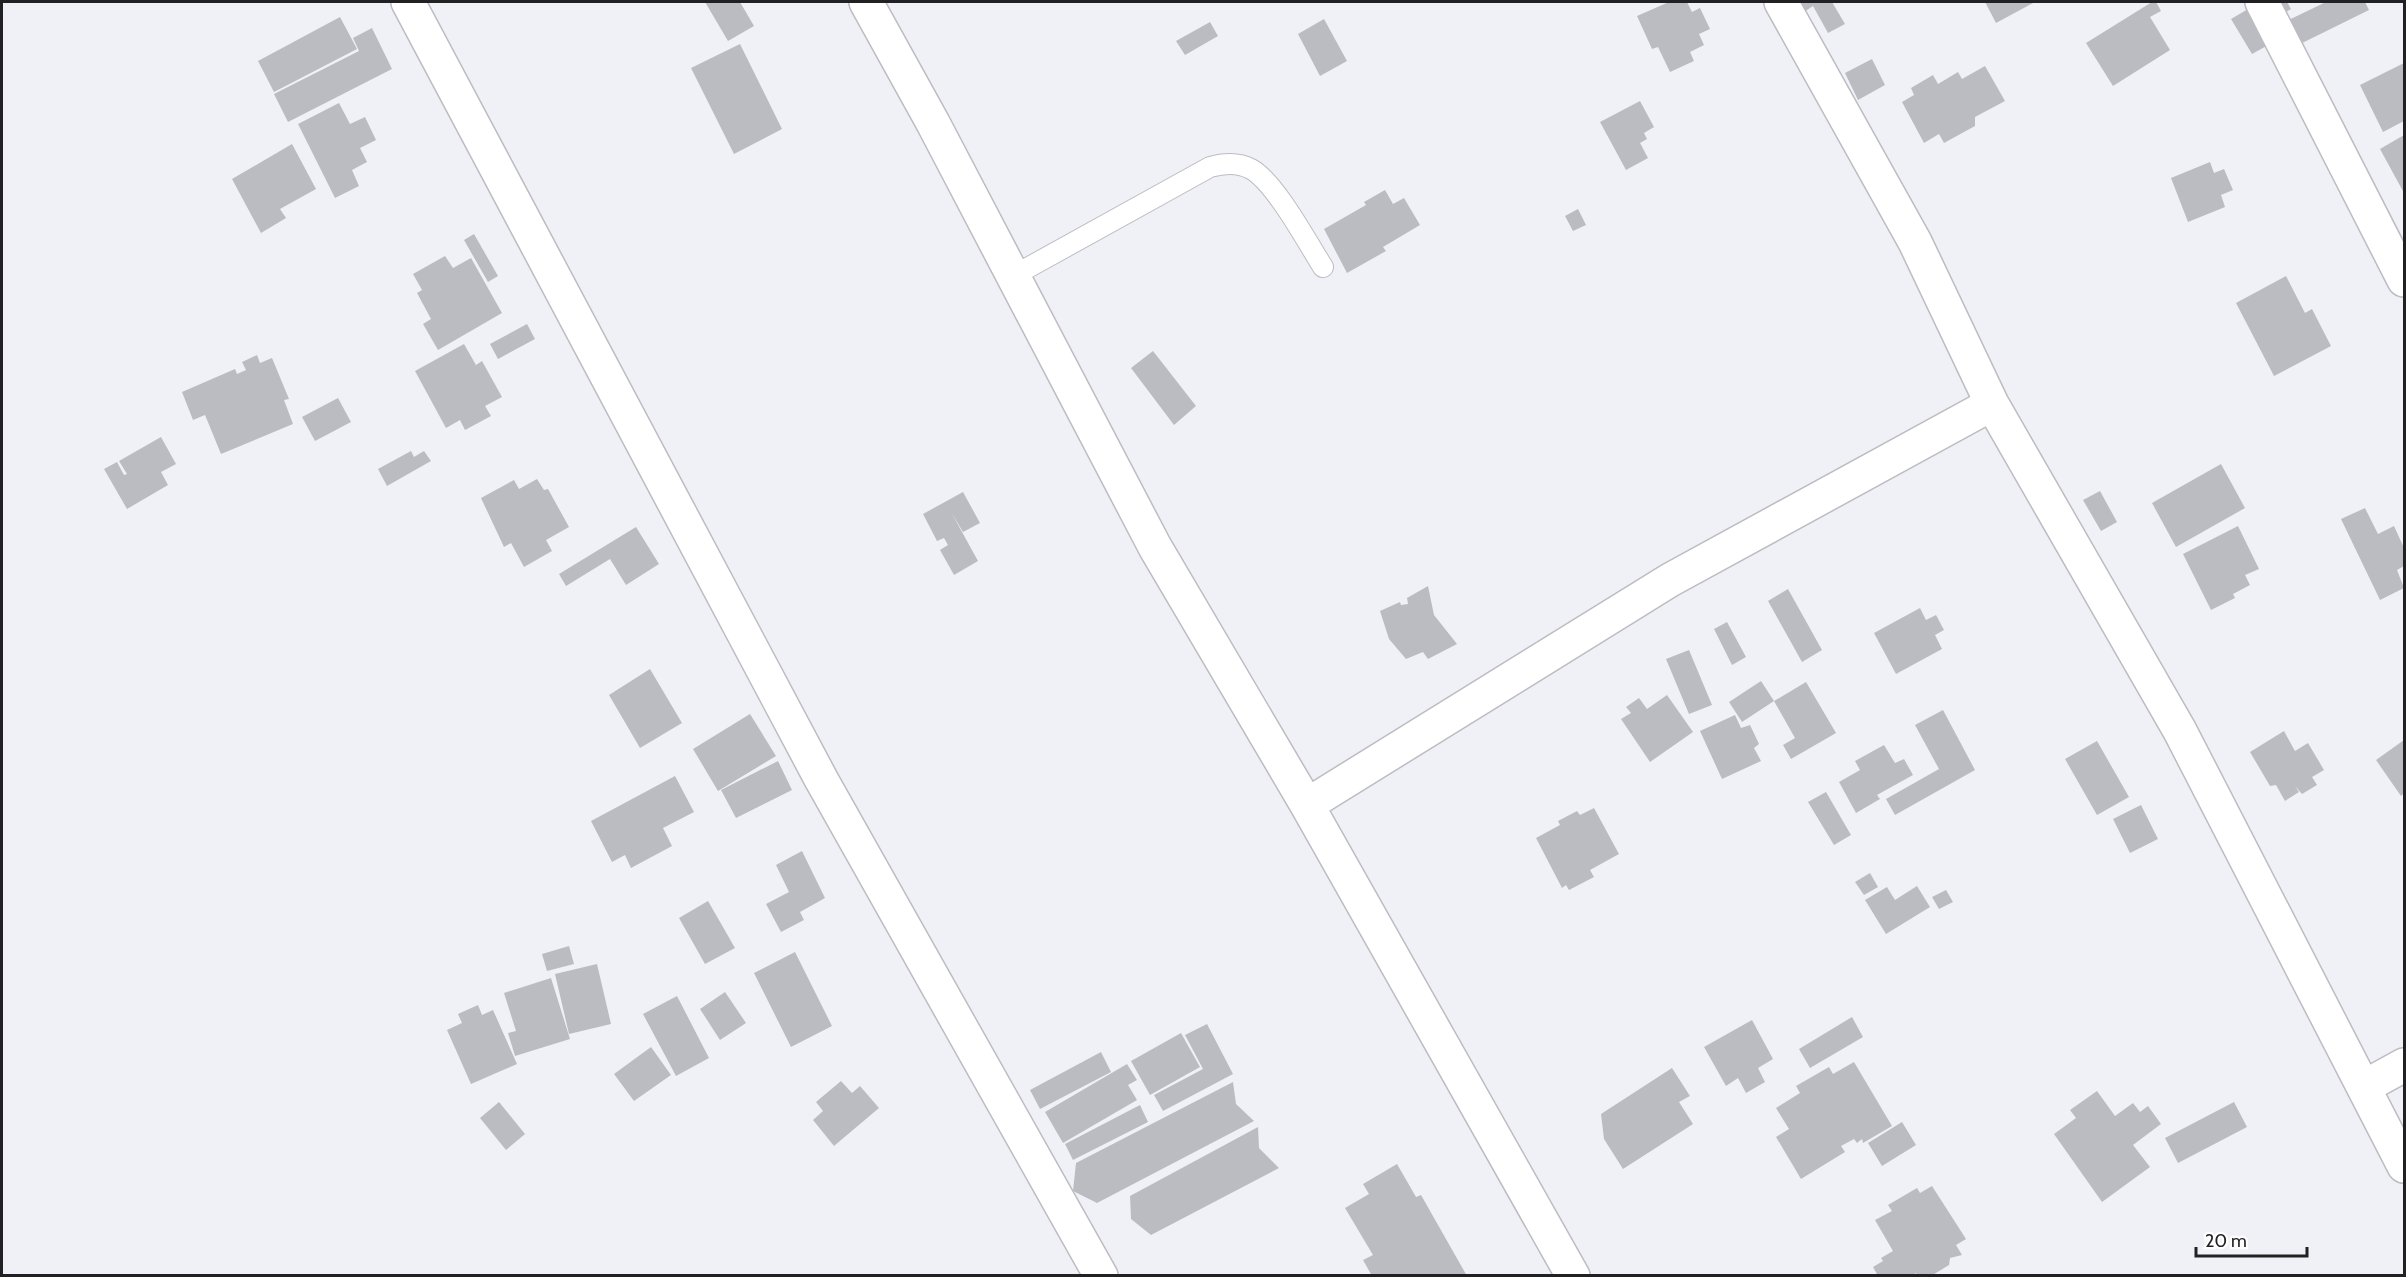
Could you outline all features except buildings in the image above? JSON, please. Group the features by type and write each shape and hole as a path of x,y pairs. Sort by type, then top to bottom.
{"street":[{"path":"408,2 821,779 1101,1275"},
{"path":"866,2 933,123 1155,547 1307,805 1573,1275"},
{"path":"1781,2 1915,242 1992,404 2180,731 2404,1166"},
{"path":"2262,2 2404,280"},
{"path":"1307,805 1670,580 1992,404"},
{"path":"2364,1088 2404,1065"}],"lane":[{"path":"1013,276 1210,167 1224,163 1250,168 1259,174 1274,191 1323,267"}]}
